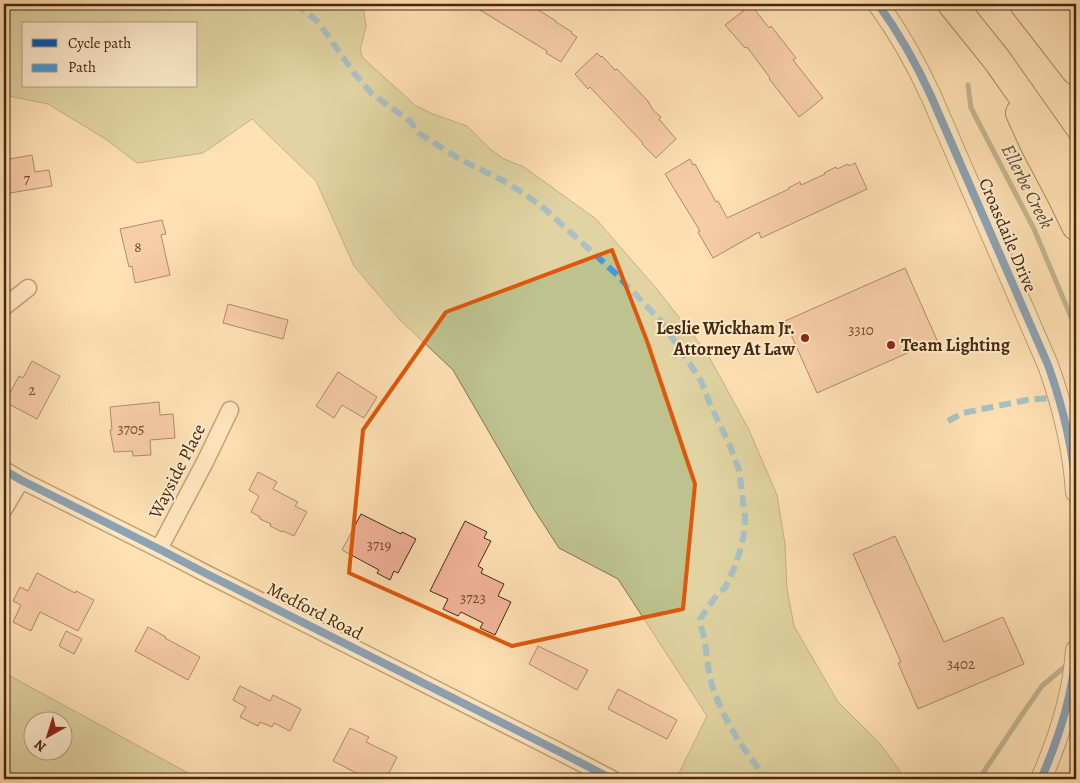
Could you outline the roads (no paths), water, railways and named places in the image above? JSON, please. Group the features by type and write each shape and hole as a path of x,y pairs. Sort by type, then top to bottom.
{"highway":[{"path":"952,4 997,60 1076,172"},
{"path":"1024,4 1076,71"},
{"path":"1043,4 1076,37"},
{"path":"997,60 1035,146 1062,195 1076,226"}],"street":[{"name":"Croasdaile Drive","path":"878,4 917,65 1048,365 1068,432 1076,492"},
{"path":"4,307 28,288"},
{"name":"Wayside Place","path":"159,549 230,410"},
{"name":"Medford Road","path":"4,470 612,779"},
{"path":"4,509 21,480"},
{"path":"1041,779 1063,720 1072,683 1076,650"}],"waterway":[{"name":"Ellerbe Creek","path":"968,85 971,108 1034,229 1076,329"},
{"path":"979,779 1042,686 1068,664"}],"place":[{"name":"Leslie Wickham Jr. Attorney At Law","path":"805,338"},
{"name":"Team Lighting","path":"891,345"}]}
